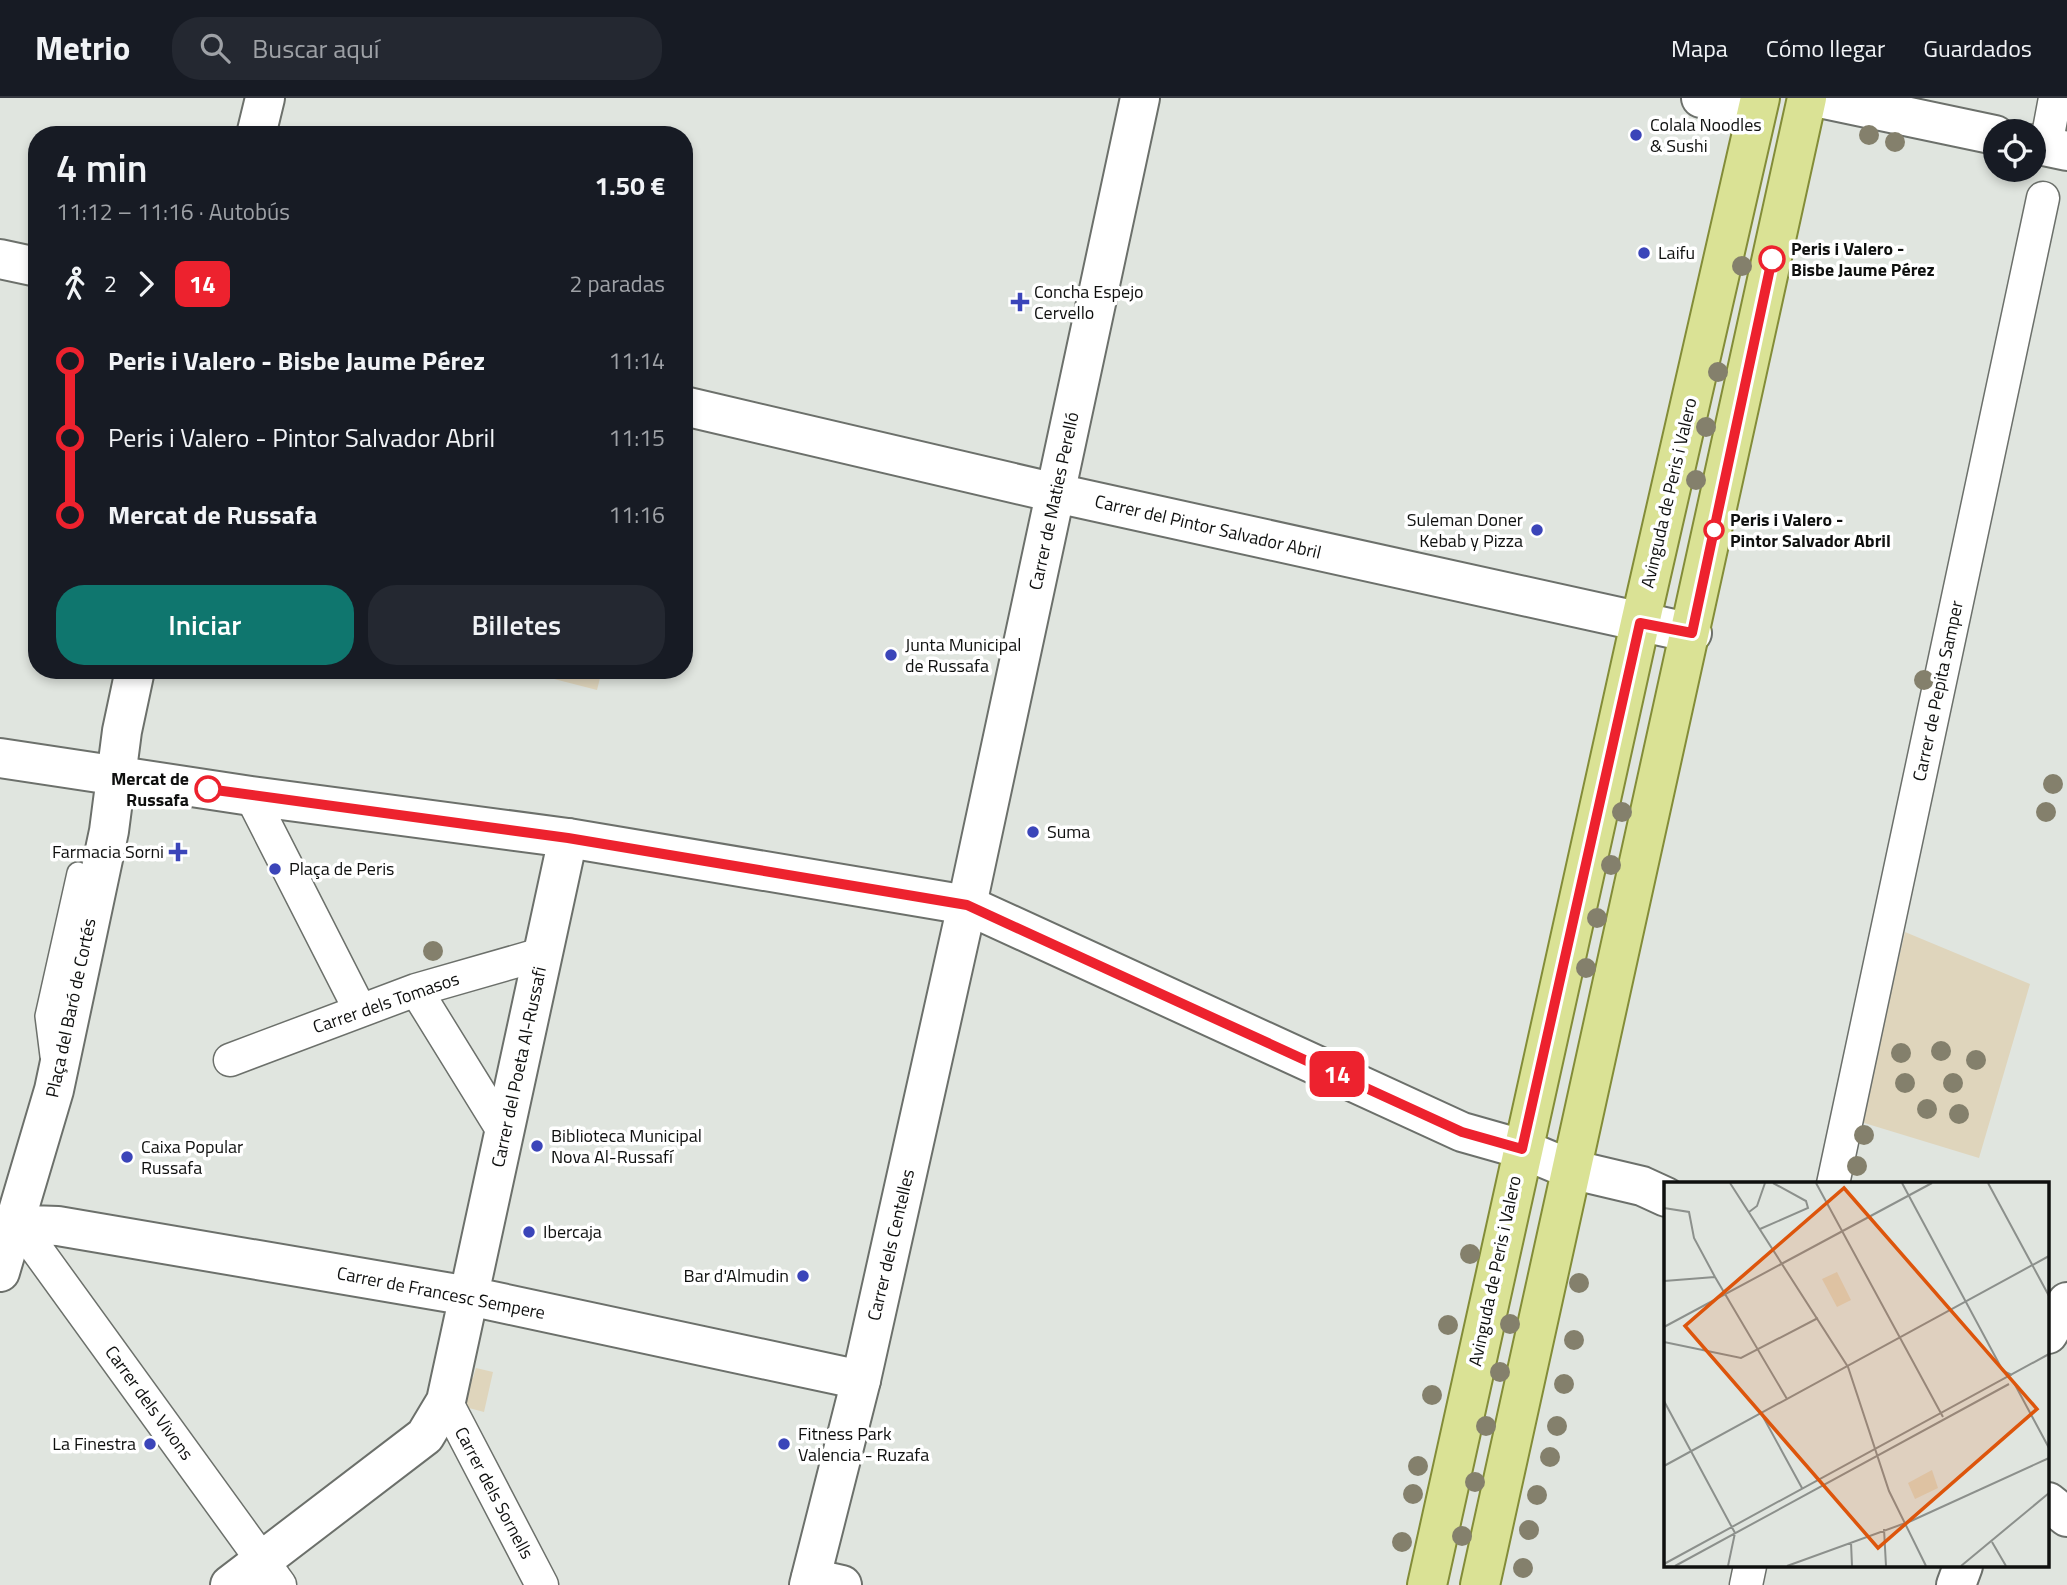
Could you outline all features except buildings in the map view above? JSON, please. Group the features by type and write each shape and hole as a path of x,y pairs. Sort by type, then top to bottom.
{"main road":[{"name":"Avinguda de Peris i Valero","path":"1427,1585 1522,1149 1760,98"},
{"path":"1480,1585 1570,1169 1692,633 1807,98"}],"street":[{"path":"259,126 265,98"},
{"name":"Carrer de Maties Perelló","path":"967,905 1140,98"},
{"path":"1702,98 1724,102 1738,98"},
{"path":"1819,98 1983,132"},
{"path":"2049,147 2055,98"},
{"name":"Carrer de Pepita Samper","path":"1833,1182 2043,198"},
{"path":"0,259 28,265"},
{"name":"Carrer del Pintor Salvador Abril","path":"693,408 1056,493 1692,633"},
{"name":"Plaça del Baró de Cortés","path":"0,1272 9,1223 54,1090 109,831 115,774 133,679"},
{"path":"0,758 251,796 568,838 967,905 1462,1132 1522,1149 1570,1169 1642,1186 1664,1196"},
{"path":"251,796 360,1010"},
{"name":"Carrer del Poeta Al-Russafi","path":"230,1585 272,1572 425,1436 446,1401 568,838"},
{"name":"Carrer dels Centelles","path":"821,1583 861,1380 967,905"},
{"name":"Carrer dels Tomasos","path":"230,1060 416,990 545,953"},
{"path":"416,990 505,1135"},
{"name":"Carrer de Francesc Sempere","path":"9,1223 58,1226 469,1296 861,1380"},
{"name":"Carrer dels Vivons","path":"9,1223 272,1572"},
{"name":"Carrer dels Sornells","path":"446,1401 542,1585"},
{"path":"2050,1504 2067,1517"},
{"path":"1956,1585 1963,1568"}],"lane":[{"path":"54,1090 46,1016 78,873"}],"shaded area":[{"path":"554,679 600,679 597,690"},
{"path":"1905,932 2030,984 1979,1158 1861,1122"},
{"path":"476,1368 493,1372 484,1412 465,1407 465,1403 459,1402 465,1376 473,1378"}],"bus line":[{"name":"14","path":"208,789 568,838 967,905 1462,1132 1522,1149 1640,623 1692,633 1772,259"}],"place":[{"name":"Colala Noodles & Sushi","path":"1636,135"},
{"name":"Laifu","path":"1644,253"},
{"name":"Peris i Valero - Bisbe Jaume Pérez","path":"1772,259"},
{"name":"Concha Espejo Cervello","path":"1020,302"},
{"name":"Suleman Doner Kebab y Pizza","path":"1537,530"},
{"name":"Peris i Valero - Pintor Salvador Abril","path":"1714,530"},
{"name":"Junta Municipal de Russafa","path":"891,655"},
{"name":"Mercat de Russafa","path":"208,789"},
{"name":"Suma","path":"1033,832"},
{"name":"Farmacia Sorni","path":"178,852"},
{"name":"Plaça de Peris","path":"275,869"},
{"name":"Biblioteca Municipal Nova Al-Russafí","path":"537,1146"},
{"name":"Caixa Popular Russafa","path":"127,1157"},
{"name":"Ibercaja","path":"529,1232"},
{"name":"Bar d'Almudin","path":"803,1276"},
{"name":"La Finestra","path":"150,1444"},
{"name":"Fitness Park Valencia - Ruzafa","path":"784,1444"}]}
